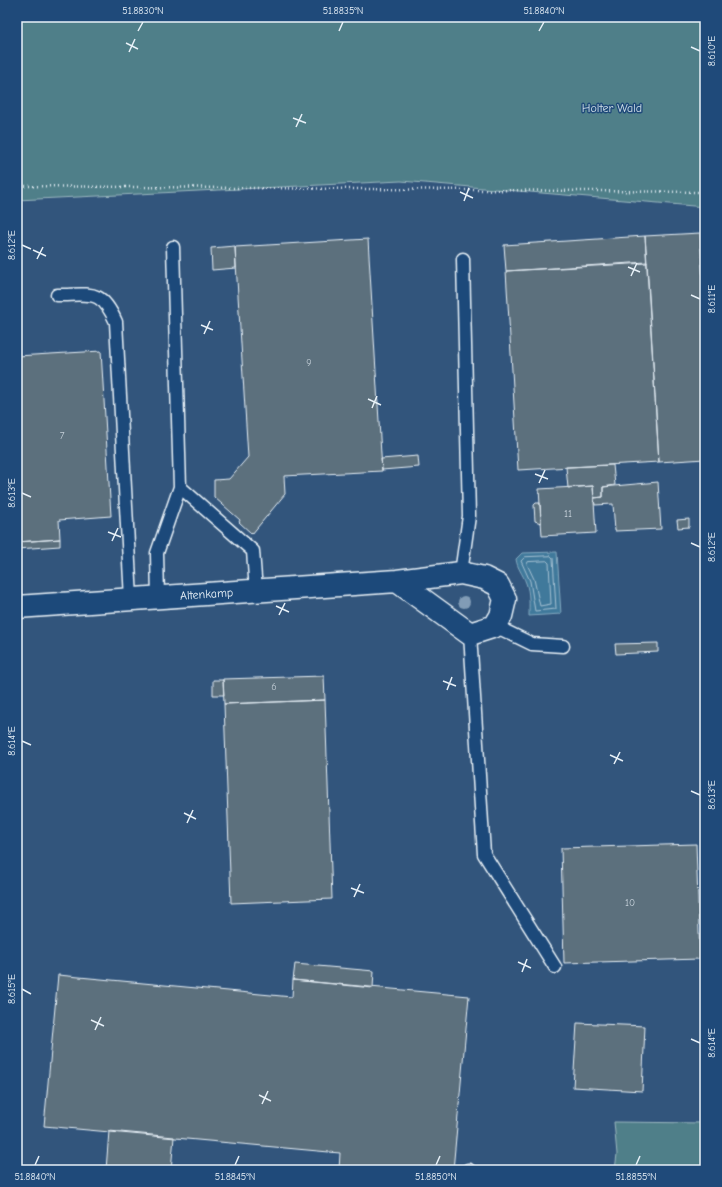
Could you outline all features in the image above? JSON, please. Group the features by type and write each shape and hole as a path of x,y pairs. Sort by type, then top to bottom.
{"street":[{"name":"Altenkamp","path":"17,607 396,581 461,573 484,578 498,585 505,599 501,616 495,626"},
{"path":"396,581 470,634 495,626"}],"lane":[{"path":"158,597 157,553 180,487 173,247"},
{"path":"461,573 469,516 463,259"},
{"path":"57,295 94,295 109,305 116,322 130,599"},
{"path":"180,487 253,551 256,591"},
{"path":"495,626 532,644 563,646"},
{"path":"470,634 484,854 555,967"}],"path":[{"path":"17,186 705,192"}],"shaded area":[{"path":"401,181 705,207 705,1123 615,1122 617,1154 615,1170 17,1170 17,200"}],"green space":[{"name":"Holter Wald","path":"17,17 705,17 705,207 401,181 17,200"},
{"path":"614,1122 705,1123 705,1170 615,1170 617,1154"}],"water":[{"path":"557,552 561,614 529,616 528,591 516,559 522,553"}],"building":[{"path":"700,233 705,315 705,459 659,462 645,236"},
{"path":"645,236 647,263 506,271 504,245"},
{"path":"368,239 382,471 284,476 285,494 252,534 239,522 240,520 214,497 214,480 229,479 248,457 235,247"},
{"path":"235,246 236,268 212,270 211,248"},
{"path":"647,262 659,462 518,470 506,271"},
{"path":"101,351 111,516 59,520 60,539 17,542 17,356"},
{"path":"418,456 419,467 382,470 381,459"},
{"path":"613,465 615,485 603,487 603,497 594,498 593,486 568,488 566,467"},
{"path":"658,482 661,529 615,531 613,504 595,505 594,498 603,497 603,487"},
{"path":"593,486 596,533 542,536 539,489"},
{"path":"536,503 540,503 541,523 535,521 534,505"},
{"path":"689,519 689,527 678,528 677,520"},
{"path":"60,539 60,546 17,549 17,542"},
{"path":"658,643 658,652 616,654 615,644"},
{"path":"324,676 325,700 224,704 223,679"},
{"path":"213,680 223,680 224,695 213,695"},
{"path":"325,700 332,899 231,903 224,704"},
{"path":"696,844 700,959 564,963 561,848"},
{"path":"295,964 374,971 373,988 293,980"},
{"path":"58,975 292,997 293,980 469,996 453,1170 339,1170 340,1153 44,1126"},
{"path":"577,1023 645,1026 642,1091 573,1087"},
{"path":"109,1131 174,1137 171,1170 106,1170"}]}
